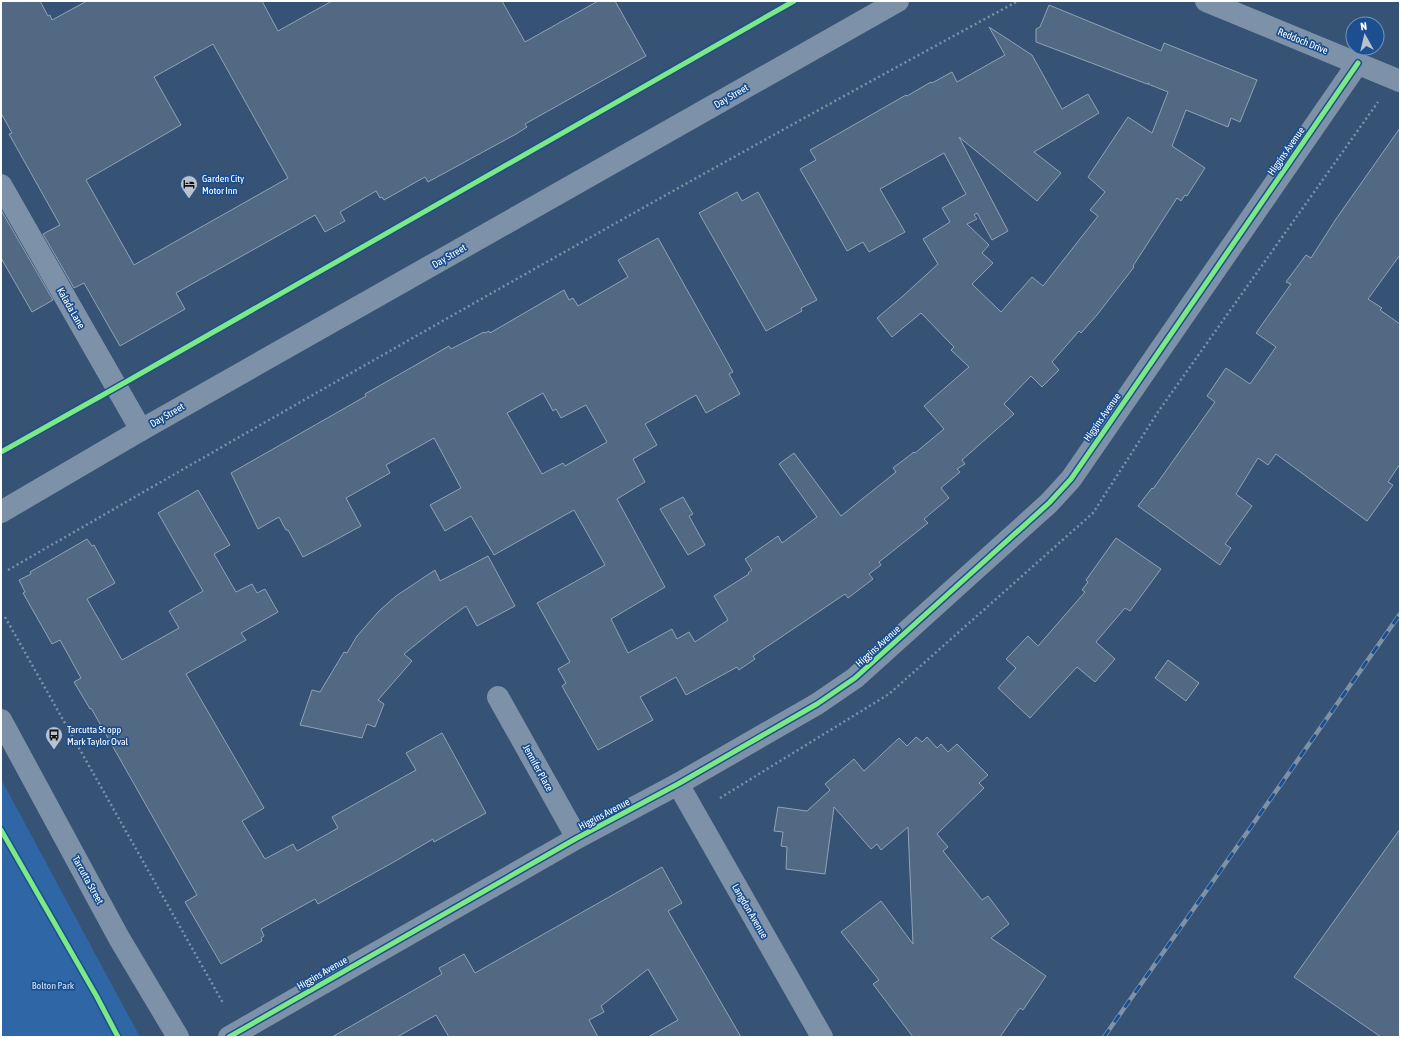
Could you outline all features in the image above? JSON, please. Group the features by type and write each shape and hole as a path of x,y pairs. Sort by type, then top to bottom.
{"street":[{"name":"Day Street","path":"1,512 141,430 898,1"},
{"name":"Reddoch Drive","path":"1206,1 1400,81"},
{"name":"Higgins Avenue","path":"229,1037 577,838 678,784 817,704 855,678 1049,503 1071,479 1358,63"},
{"name":"Kalada Lane","path":"1,185 141,430"},
{"name":"Jennifer Place","path":"498,697 577,838"},
{"name":"Tarcutta Street","path":"1,720 119,938 178,1037"},
{"name":"Langdon Avenue","path":"678,784 822,1037"}],"path":[{"path":"1,574 440,322 918,55 1018,1"},
{"path":"4,564 8,570"},
{"path":"3,617 223,1003"}],"green space":[{"name":"Bolton Park","path":"1,779 140,1037 1,1037"}],"building":[{"path":"1,1 40,1 48,16 50,15 52,20 87,1 262,1 278,31 332,1 502,1 525,42 598,1 615,1 646,56 525,124 527,127 516,134 428,182 425,177 384,200 382,197 380,198 376,191 340,212 345,221 325,232 315,215 176,293 185,309 120,346 84,283 74,288 43,234 60,225 9,134 12,133 1,113","holes":["213,44 288,178 134,265 86,180 181,125 154,77"]},
{"path":"1049,5 1161,51 1164,43 1257,80 1240,122 1231,118 1228,127 1186,110 1172,146 1205,168 1187,196 1185,195 1181,201 1177,198 1133,266 1134,267 1097,315 1081,333 1079,331 1052,362 1059,370 1042,387 1031,376 1004,404 1014,414 962,460 965,464 957,469 960,472 941,488 949,498 924,519 928,523 879,562 881,565 869,574 873,579 848,598 845,594 753,656 755,659 739,670 737,667 686,695 676,677 640,697 653,720 598,750 562,686 566,683 558,669 570,662 537,603 605,565 574,510 494,555 471,516 445,531 430,505 461,488 434,438 386,465 390,473 346,498 361,526 303,557 279,517 258,529 231,473 366,396 365,394 449,346 451,349 484,332 489,331 490,333 564,290 569,300 573,298 578,306 628,277 618,260 658,238 733,372 729,374 740,394 706,413 696,395 645,424 657,445 633,459 645,482 617,499 665,587 611,619 628,653 672,629 677,639 689,632 695,642 728,620 714,596 749,574 748,573 752,570 745,559 778,536 782,543 817,517 779,464 794,453 841,516 896,472 893,468 914,452 915,453 944,429 924,406 969,367 951,350 954,347 921,313 892,337 877,318 938,264 923,239 950,222 942,208 966,194 944,153 880,189 905,232 869,252 863,242 847,251 800,169 816,160 810,150 931,82 932,83 952,72 957,82 1005,55 989,27 1032,55 1062,109 1088,94 1099,113 1034,152 1061,173 1037,201 959,137 1008,231 992,240 977,213 974,215 977,219 967,224 989,245 982,253 993,263 972,284 1001,312 1032,277 1043,286 1098,216 1090,210 1105,192 1088,177 1128,117 1152,133 1168,92 1148,84 1149,83 1147,84 1036,42 1036,29 1040,27","holes":["543,393 553,411 556,409 561,418 586,405 607,442 565,466 563,463 542,474 507,413"]},
{"path":"1400,128 1400,255 1368,299 1382,308 1380,310 1400,324 1400,464 1388,482 1393,485 1367,521 1276,454 1268,465 1258,458 1236,494 1252,506 1225,544 1231,548 1220,565 1138,506 1152,488 1153,489 1215,402 1207,396 1226,368 1250,384 1276,347 1256,333 1291,284 1286,282 1306,255 1311,258 1336,219"},
{"path":"737,192 742,201 758,192 817,300 801,308 802,311 766,331 699,213"},
{"path":"1,210 53,300 32,312 1,258"},
{"path":"198,490 230,545 214,554 236,592 252,584 257,593 265,589 278,612 241,633 246,640 186,674 264,808 242,821 265,859 293,844 297,851 338,828 332,817 416,770 406,753 442,733 486,813 434,842 433,839 318,904 315,899 261,929 264,936 261,938 262,941 221,964 185,902 197,895 91,708 90,709 74,682 81,678 60,640 52,644 23,593 25,592 19,580 87,539 92,546 94,545 115,583 87,599 122,660 179,628 169,611 203,591 158,513"},
{"path":"683,497 693,514 689,516 705,545 688,555 660,509"},
{"path":"1116,538 1161,569 1130,611 1125,608 1096,642 1115,659 1095,682 1077,667 1030,718 998,688 1016,668 1006,659 1028,636 1038,646 1085,592 1082,590 1088,582 1086,580"},
{"path":"488,556 515,606 477,626 466,606 404,654 412,661 378,700 384,704 375,727 367,724 362,738 300,725 312,690 320,692 344,652 347,653 357,636 379,611 396,596 435,570 440,581"},
{"path":"1168,660 1199,683 1186,701 1155,678"},
{"path":"916,737 922,742 927,737 937,748 941,744 948,752 957,744 988,775 979,783 984,788 937,834 948,847 943,851 982,900 988,896 1009,924 991,938 1046,976 1023,1010 1020,1008 1000,1037 913,1037 873,984 879,980 841,932 881,901 913,944 908,827 881,850 877,844 871,849 834,807 825,874 786,869 787,847 781,846 783,832 774,831 778,807 807,811 830,790 825,784 854,759 864,771 899,738 907,746"},
{"path":"1400,829 1400,1037 1381,1037 1294,977"},
{"path":"662,867 682,903 668,911 741,1037 648,1037 678,1020 648,969 601,1006 604,1012 589,1020 598,1037 449,1037 436,1015 397,1037 332,1037 442,974 439,968 464,954 475,973"}],"railway":[{"path":"1104,1037 1400,614"}],"cycle path":[{"path":"1,452 794,1"},
{"path":"229,1037 577,838 678,784 817,704 855,678 1049,503 1071,479 1358,63"},
{"path":"1,830 97,997 118,1037"}],"place":[{"name":"Garden City Motor Inn","path":"189,199"},
{"name":"Tarcutta St opp Mark Taylor Oval","path":"54,750"}]}
